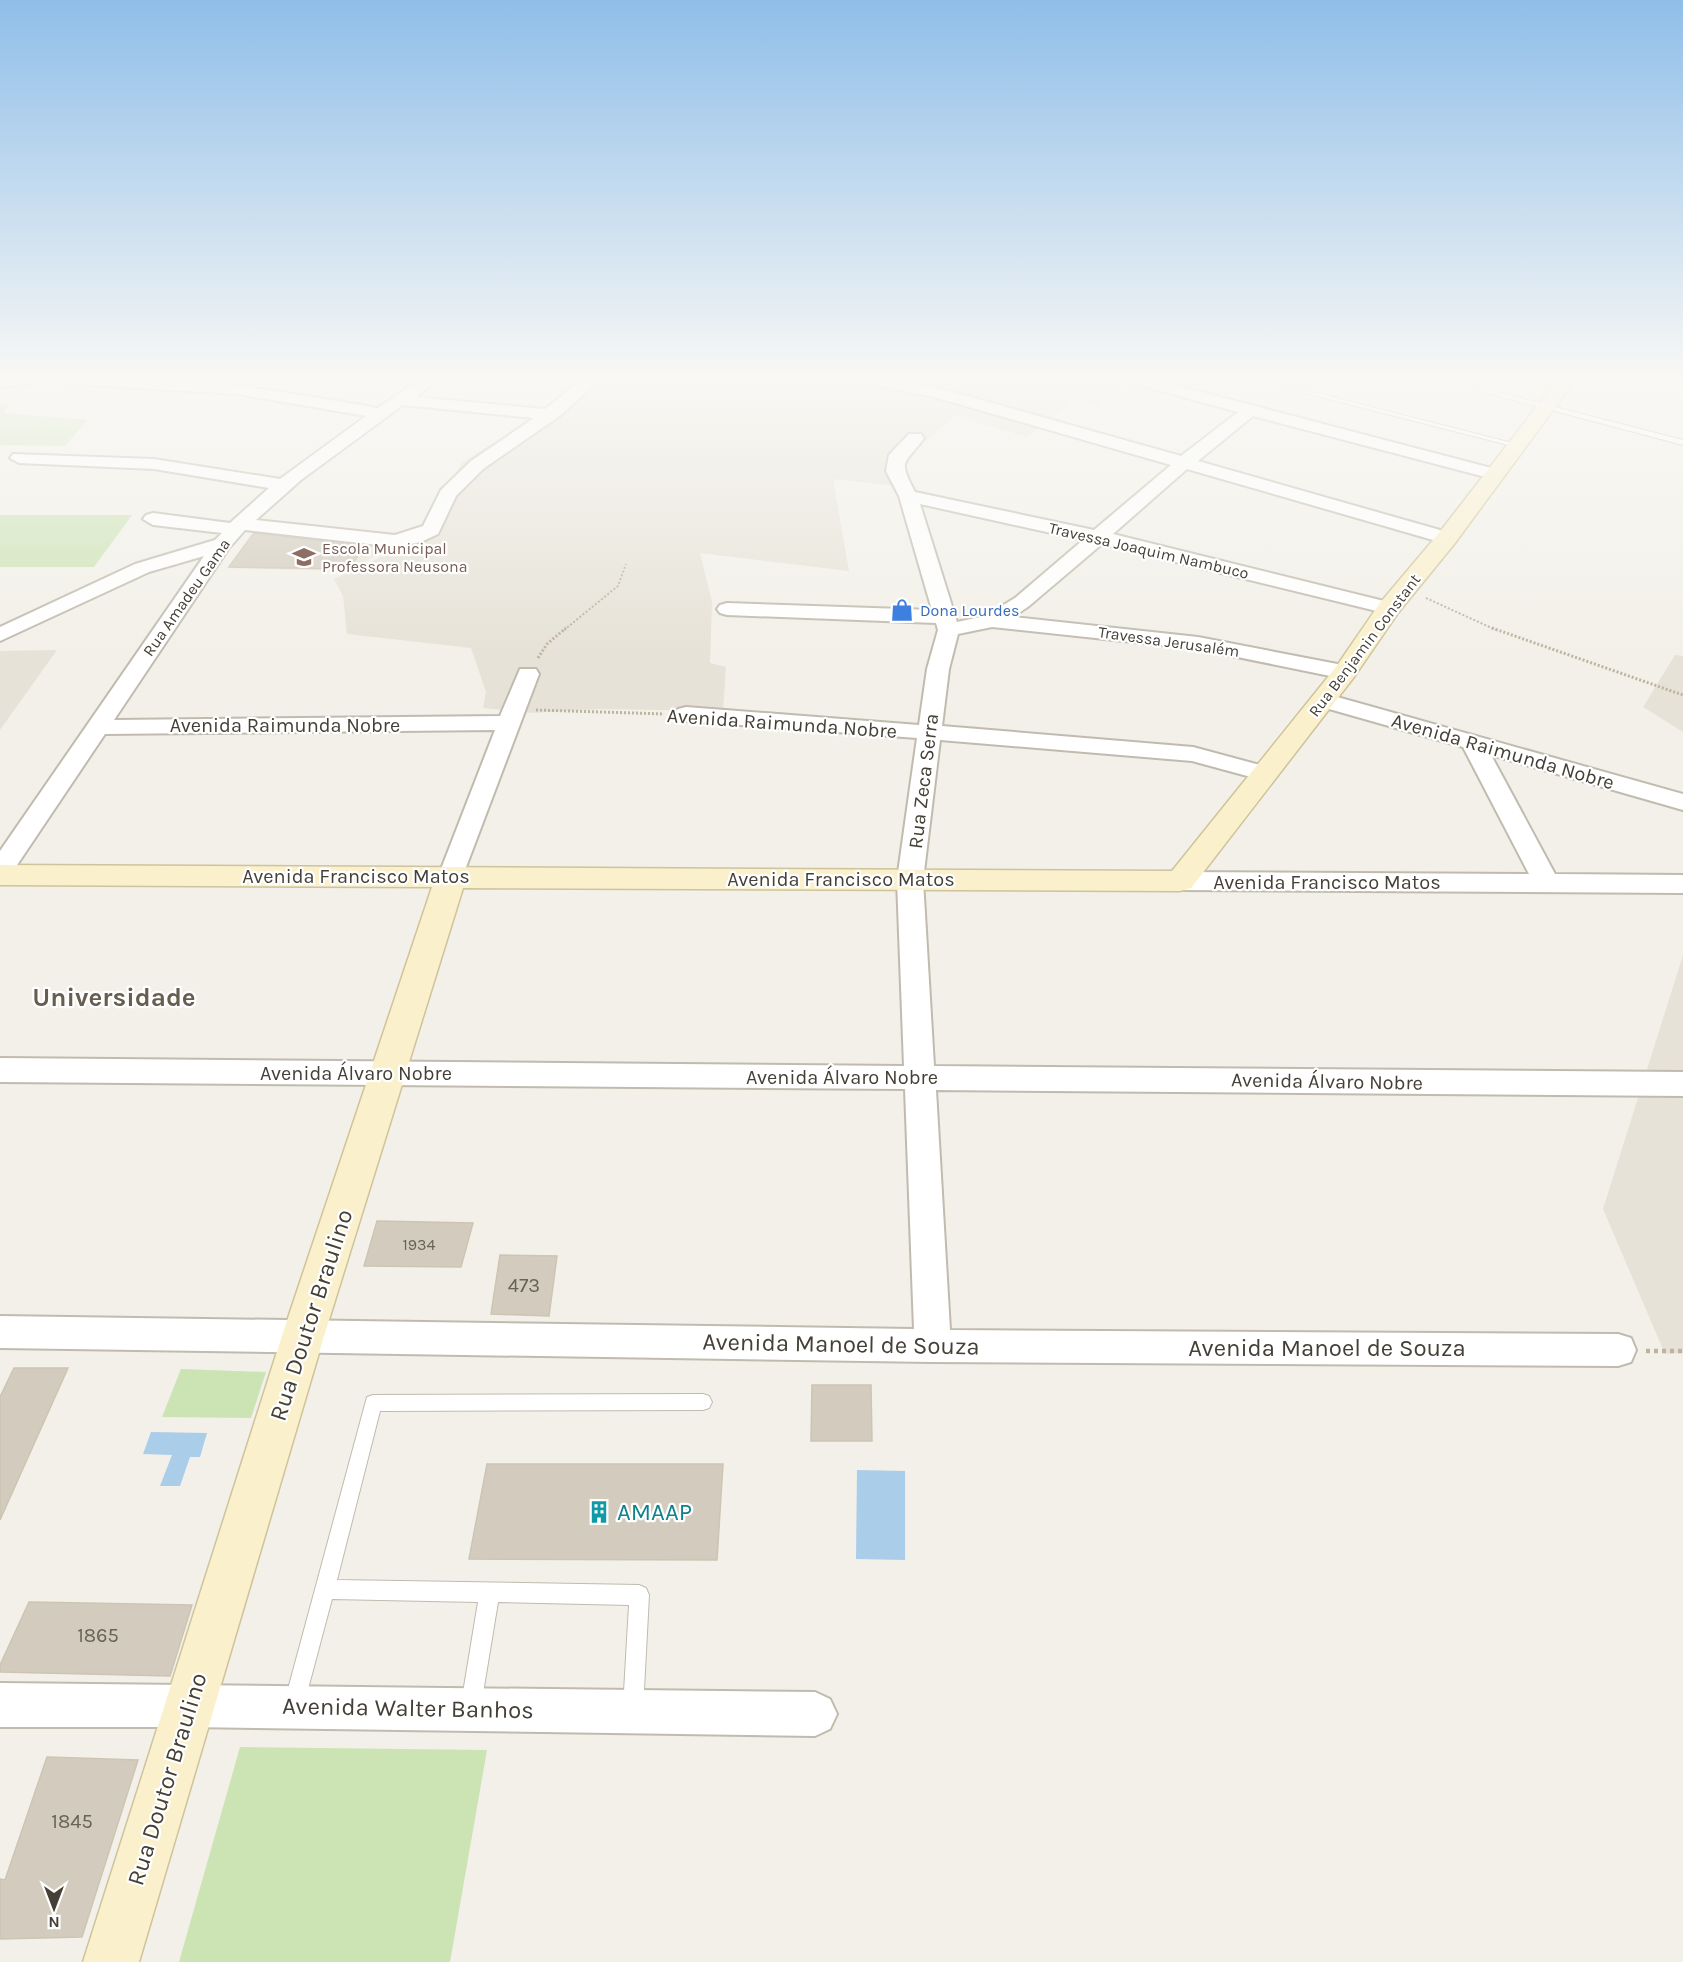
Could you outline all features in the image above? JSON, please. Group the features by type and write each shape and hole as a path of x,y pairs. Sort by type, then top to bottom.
{"street":[{"path":"196,471 283,484"},
{"name":"Rua Amadeu Gama","path":"0,872 96,727 232,532 283,484 301,471"},
{"path":"153,519 232,532 404,541 431,530 447,494 471,471"},
{"path":"895,471 908,496 946,623"},
{"path":"727,609 946,623 992,621 1023,602 1176,471"},
{"path":"1206,471 1447,538"},
{"path":"1479,471 1492,474"},
{"name":"Rua Benjamin Constant","path":"1180,881 1262,773 1345,672 1389,608 1447,538 1495,471"},
{"name":"Travessa Joaquim Nambuco","path":"908,496 1099,538 1389,608"},
{"path":"0,635 142,568 232,532"},
{"name":"Travessa Jerusalém","path":"992,621 1198,643 1345,672"},
{"name":"Rua Zeca Serra","path":"933,1346 910,880 928,733 946,623"},
{"name":"Rua Doutor Braulino","path":"111,1962 303,1336 451,877 528,674"},
{"name":"Avenida Raimunda Nobre","path":"1323,700 1683,802"},
{"name":"Avenida Raimunda Nobre","path":"686,714 1180,752 1262,773"},
{"name":"Avenida Raimunda Nobre","path":"96,727 512,716"},
{"path":"1472,742 1547,884"},
{"name":"Avenida Francisco Matos","path":"0,872 1683,884"},
{"name":"Avenida Álvaro Nobre","path":"0,1070 1683,1084"},
{"name":"Avenida Manoel de Souza","path":"0,1332 933,1346 1618,1350"},
{"name":"Avenida Walter Banhos","path":"0,1705 294,1706 815,1714"}],"lane":[{"path":"294,1706 373,1403 703,1402"},
{"path":"325,1589 639,1595 633,1711"},
{"path":"470,1709 490,1591"}],"path":[{"path":"528,674 547,644 618,586 626,564"},
{"path":"1405,589 1505,634 1683,695"},
{"name":"Avenida Raimunda Nobre","path":"512,716 686,714"},
{"path":"1618,1350 1683,1351"}],"shaded area":[{"path":"457,471 900,471 898,486 833,479 849,571 700,553 712,602 710,663 726,667 723,711 601,709 533,713 483,708 486,692 471,648 347,634 343,596 334,579 436,531 455,490 455,475"},
{"name":"Escola Municipal Professora Neusona","path":"254,530 392,546 348,571 227,568"},
{"path":"57,650 0,730 0,651"},
{"path":"1675,655 1683,656 1683,732 1643,707"},
{"path":"1683,955 1683,1353 1665,1354 1603,1209"}],"green space":[{"path":"0,515 132,515 94,567 0,567"},
{"path":"181,1369 266,1372 251,1418 162,1417"},
{"path":"240,1747 487,1750 450,1962 179,1962"}],"water":[{"path":"151,1432 207,1433 200,1457 190,1457 180,1486 160,1486 172,1455 143,1454"},
{"path":"857,1470 905,1471 905,1560 856,1559"}],"building":[{"name":"Escola Municipal Professora Neusona","path":"254,533 365,546 349,569 229,567"},
{"path":"377,1221 473,1223 461,1267 364,1266"},
{"path":"500,1255 557,1256 549,1316 491,1314"},
{"path":"14,1368 68,1368 0,1520 0,1397"},
{"path":"812,1385 871,1385 872,1441 811,1441"},
{"name":"AMAAP","path":"487,1464 723,1464 717,1560 469,1559"},
{"path":"29,1602 192,1605 170,1676 0,1672 0,1665"},
{"path":"47,1757 138,1760 82,1937 0,1939 0,1879 5,1880"}],"place":[{"name":"Escola Municipal Professora Neusona","path":"304,557"},
{"name":"Dona Lourdes","path":"902,610"},
{"name":"AMAAP","path":"599,1512"}],"district":[{"name":"Universidade","path":"114,997"}]}
